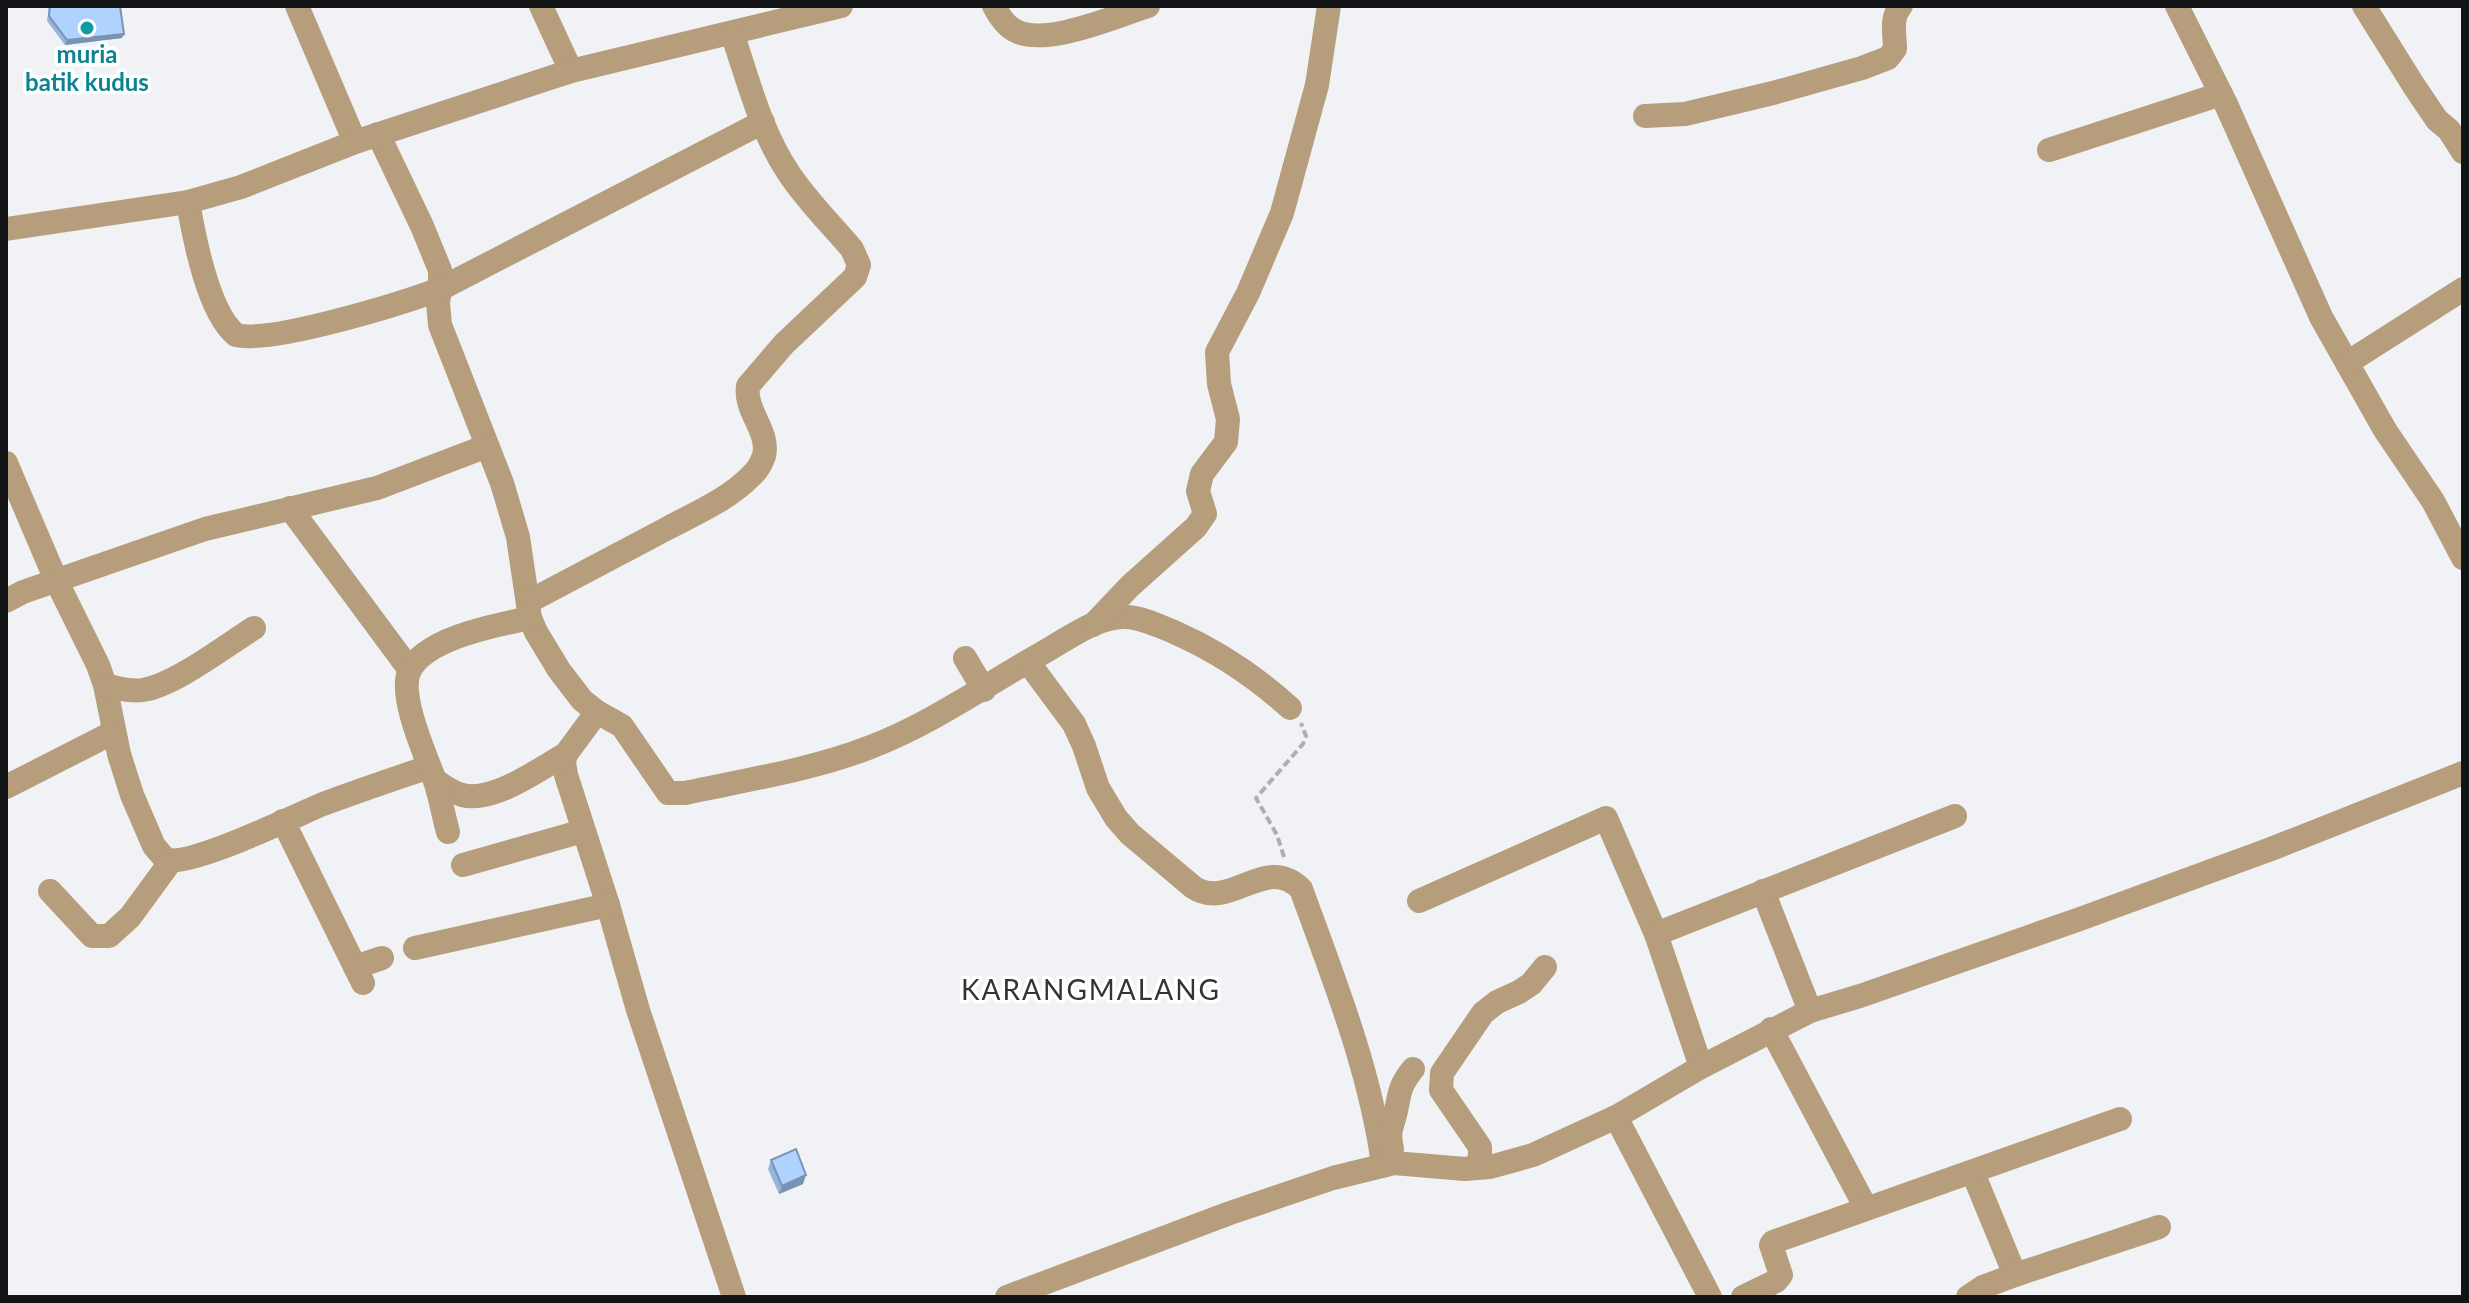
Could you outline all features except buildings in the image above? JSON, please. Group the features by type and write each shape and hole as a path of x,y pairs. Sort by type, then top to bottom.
{"street":[{"path":"297,6 366,138 437,262 440,325 513,517 529,610 536,632 582,700 622,726 662,787 673,794 850,755 898,735 984,690 1091,627 1113,618 1126,617 1161,627 1222,655 1290,708"},
{"path":"541,6 571,71"},
{"path":"6,229 188,202 241,187 366,138 571,71 732,33 763,15 841,6"},
{"path":"994,6 1000,17 1015,31 1033,35 1070,31 1148,6"},
{"path":"1091,627 1202,519 1205,511 1197,495 1202,474 1226,442 1228,419 1219,384 1217,352 1248,293 1282,213 1317,85 1329,6"},
{"path":"1645,116 1685,114 1713,108 1884,60 1895,49 1894,19 1901,6"},
{"path":"2177,6 2221,94 2321,317 2385,430 2433,501 2463,558"},
{"path":"2364,6 2437,120 2449,130 2463,152"},
{"path":"448,832 408,697 406,684 410,670 422,656 452,640 529,610 729,493 754,474 765,449 748,400 748,386 784,344 849,285 858,271 856,253 787,171 763,122 732,33"},
{"path":"2049,150 2221,94"},
{"path":"188,202 198,253 222,318 233,333 241,336 274,334 400,304 440,289 763,122"},
{"path":"2347,363 2463,289"},
{"path":"6,601 56,580 205,529 377,488 487,446"},
{"path":"6,463 105,685 114,732 132,795 145,827 160,855 171,861 202,855 372,786 432,774 456,793 479,796 512,784 566,754 597,712"},
{"path":"290,508 410,670"},
{"path":"105,685 140,691 153,688 183,673 254,628"},
{"path":"965,658 984,690"},
{"path":"1028,662 1074,724 1098,788 1116,818 1130,834 1193,887 1211,895 1269,878 1286,878 1301,889 1354,1035 1388,1164"},
{"path":"6,787 114,732"},
{"path":"566,754 566,775 638,1010 734,1297"},
{"path":"1007,1297 1230,1213 1333,1178 1388,1164 1469,1169 1522,1159 1616,1117 1701,1067 1810,1011 2080,919 2271,849 2463,773"},
{"path":"1656,934 1955,816"},
{"path":"1419,901 1606,818 1656,934 1701,1067"},
{"path":"283,821 359,975 382,958"},
{"path":"463,865 583,831"},
{"path":"50,891 92,936 109,936 130,917 171,861"},
{"path":"1763,891 1810,1011"},
{"path":"415,948 608,905"},
{"path":"1469,1169 1480,1159 1480,1147 1441,1090 1442,1073 1483,1013 1531,984 1545,967"},
{"path":"1771,1029 1866,1208"},
{"path":"1354,1035 1367,1045 1381,1074 1390,1125 1388,1164"},
{"path":"1390,1125 1396,1112 1397,1095 1413,1069"},
{"path":"1616,1117 1710,1297"},
{"path":"1743,1297 1776,1281 1781,1275 1771,1245 1773,1242 2120,1119"},
{"path":"1973,1173 2015,1275"},
{"path":"1968,1297 1983,1287 2015,1275 2159,1227"}],"path":[{"path":"1286,878 1281,846 1256,798 1305,741 1302,724 1290,708"}],"place":[{"name":"muria batik kudus","path":"87,28"}],"district":[{"name":"KARANGMALANG","path":"1091,990"}]}
